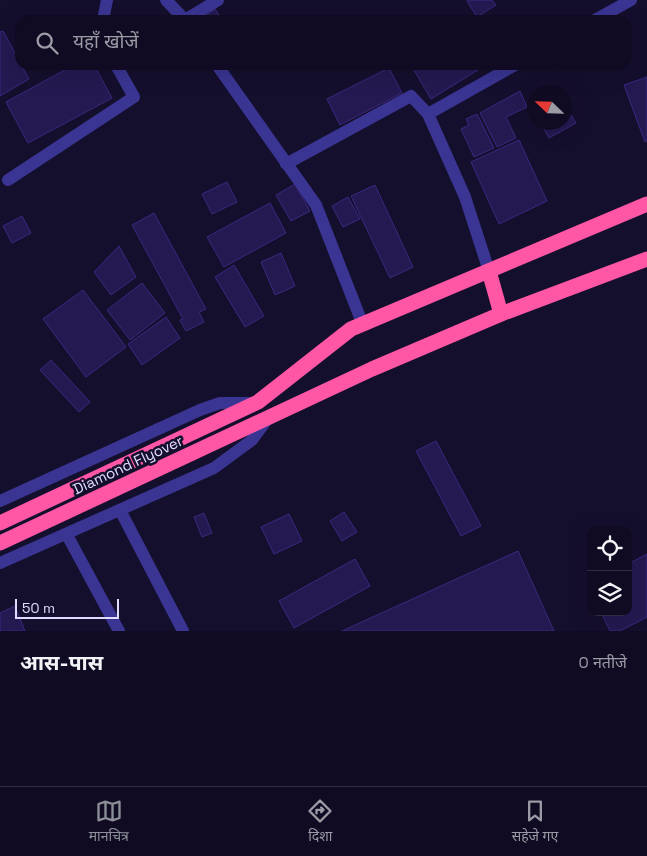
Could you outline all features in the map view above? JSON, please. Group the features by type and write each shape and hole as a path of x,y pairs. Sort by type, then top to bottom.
{"highway":[{"name":"Diamond Flyover","path":"0,523 258,402 351,329 647,204"},
{"name":"Diamond Flyover","path":"0,543 372,369 501,314 647,259"},
{"path":"489,271 501,314"}],"street":[{"path":"104,15 107,0"},
{"path":"166,0 180,15"},
{"path":"193,15 218,0"},
{"path":"604,15 631,0"},
{"path":"8,180 134,97 119,70"},
{"path":"220,70 316,205 363,324"},
{"path":"428,114 506,70"},
{"path":"286,164 411,96 428,114 465,197 489,271"},
{"path":"0,501 200,410 220,403 258,402"},
{"path":"0,564 214,468 252,440 270,416"},
{"path":"120,510 183,631"},
{"path":"67,535 119,631"}],"building":[{"path":"492,0 496,5 480,15 476,15 467,1"},
{"path":"215,9 219,15 206,15"},
{"path":"3,31 15,53 15,70 24,70 29,79 0,96 0,32"},
{"path":"65,70 97,70 112,98 28,143 6,102"},
{"path":"385,70 390,70 402,93 340,125 327,99"},
{"path":"414,70 478,70 431,99"},
{"path":"647,77 647,141 645,142 624,85"},
{"path":"520,91 527,107 506,117 516,138 497,147 480,113"},
{"path":"477,114 494,148 474,157 461,129 469,125 466,119"},
{"path":"572,117 576,123 572,125"},
{"path":"545,130 563,130 549,138"},
{"path":"519,140 547,201 499,224 471,162"},
{"path":"227,182 237,202 212,214 202,194"},
{"path":"295,184 310,211 291,221 276,195"},
{"path":"375,185 413,267 390,278 351,196"},
{"path":"348,197 360,219 343,227 332,206"},
{"path":"270,203 286,233 224,267 207,237"},
{"path":"154,213 206,309 199,312 204,322 186,331 180,320 183,319 132,225"},
{"path":"22,216 31,233 12,243 3,226"},
{"path":"119,246 136,277 111,295 94,272"},
{"path":"281,253 295,286 275,295 261,262"},
{"path":"234,265 264,316 245,327 215,277"},
{"path":"142,283 165,313 130,340 107,310"},
{"path":"83,290 126,347 86,377 43,319"},
{"path":"166,317 180,338 142,365 128,344"},
{"path":"51,360 90,402 79,412 40,370"},
{"path":"436,441 481,526 461,536 416,451"},
{"path":"344,512 357,532 342,541 330,521"},
{"path":"204,513 212,533 202,537 194,517"},
{"path":"289,514 302,541 274,554 261,527"},
{"path":"518,551 554,631 342,631"},
{"path":"647,554 647,617 620,631 610,631 603,616 632,616 632,562"},
{"path":"355,559 370,586 294,628 279,601"},
{"path":"15,606 25,631 0,631 0,613"}]}
